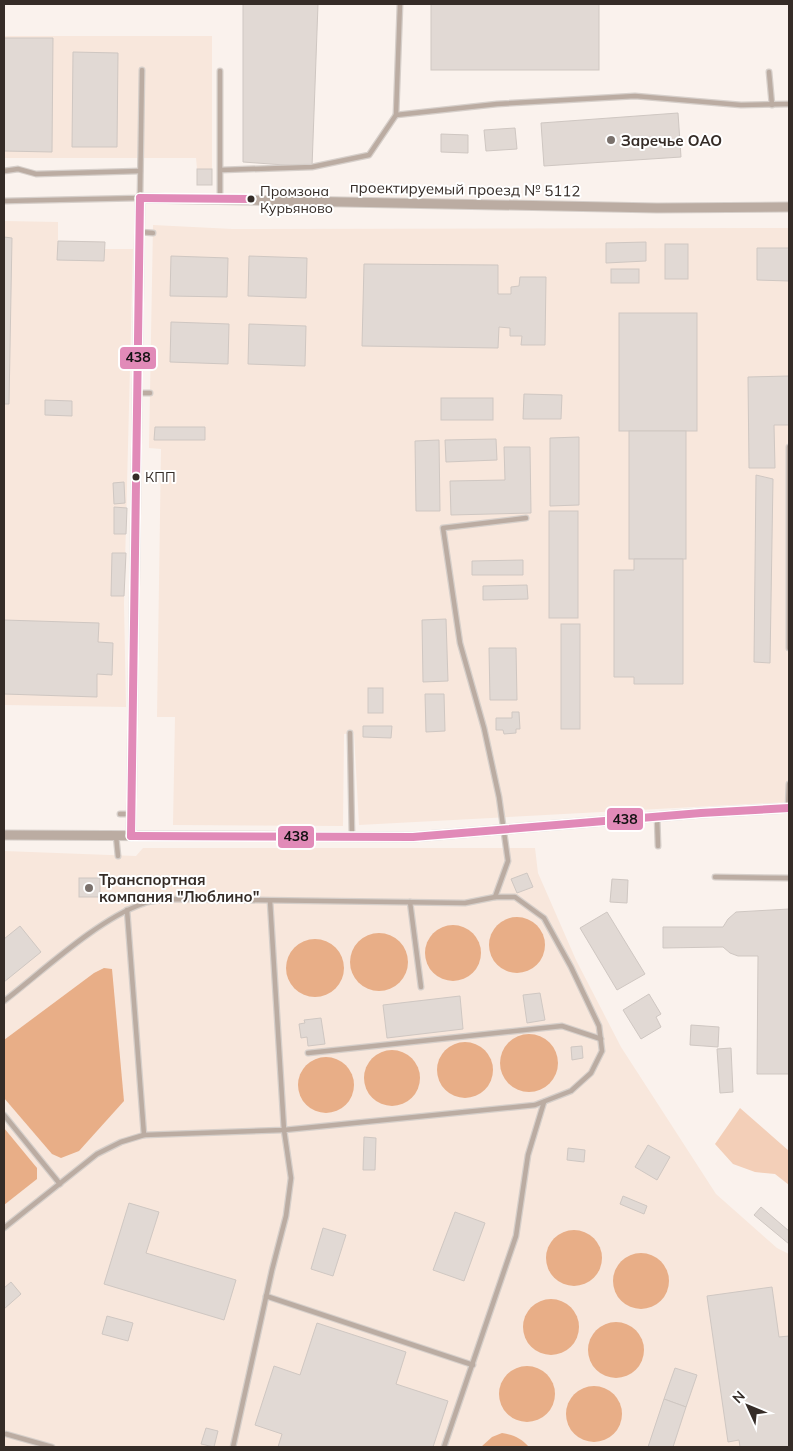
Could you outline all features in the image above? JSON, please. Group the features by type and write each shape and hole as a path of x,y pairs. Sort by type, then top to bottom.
{"street":[{"name":"проектируемый проезд № 5112","path":"140,198 433,202 657,208 789,206"},
{"path":"131,836 140,198"},
{"path":"4,835 413,837 657,816 789,808"}],"lane":[{"path":"221,170 312,167 368,155 396,115 400,4"},
{"path":"4,202 140,198 142,70"},
{"path":"220,71 220,200"},
{"path":"769,72 772,105"},
{"path":"396,115 497,104 634,96 772,105 789,104"},
{"path":"4,171 18,169 36,174 140,171"},
{"path":"140,232 152,233"},
{"path":"137,393 150,392"},
{"path":"789,447 789,648"},
{"path":"495,896 508,861 499,797 460,643 443,528 526,518"},
{"path":"350,733 352,837"},
{"path":"789,784 789,808"},
{"path":"120,814 132,814"},
{"path":"657,816 658,846"},
{"path":"116,836 118,856"},
{"path":"715,877 789,878"},
{"path":"4,1001 97,929 127,910 144,903 172,899 465,902 495,896 515,897 544,918 571,967 599,1026 602,1051 591,1073 571,1091 534,1105 284,1130 144,1135 121,1142 97,1154 4,1228"},
{"path":"233,1447 266,1296 286,1216 291,1178 284,1130 270,901"},
{"path":"410,902 421,987"},
{"path":"127,910 144,1135"},
{"path":"308,1054 562,1026 600,1039"},
{"path":"444,1447 516,1236 528,1155 544,1102"},
{"path":"4,1115 60,1184"},
{"path":"266,1296 473,1365"},
{"path":"6,1434 52,1447"}],"shaded area":[{"path":"4,36 212,36 212,169 197,169 196,158 4,158"},
{"path":"4,221 58,222 58,241 105,242 105,249 133,249 124,604 126,707 4,705"},
{"path":"153,225 233,229 789,228 789,802 359,825 354,733 344,734 343,826 173,825 175,717 157,717 161,449 149,448"},
{"path":"143,848 535,848 538,873 576,960 621,1047 716,1194 777,1248 789,1254 789,1447 4,1447 4,851 136,856"},
{"path":"511,917 523,917 533,921 541,929 545,945 541,961 533,969 523,973 511,973 501,969 493,961 489,951 489,939 493,929 501,921"},
{"path":"447,925 459,925 469,929 477,937 481,953 477,969 469,977 459,981 447,981 437,977 429,969 425,959 425,947 429,937 437,929"},
{"path":"379,933 395,938 403,946 408,962 403,978 395,986 379,991 363,986 355,978 350,962 355,946 363,938"},
{"path":"315,939 331,944 339,952 344,968 339,984 331,992 315,997 299,992 291,984 286,968 291,952 299,944"},
{"path":"104,968 112,969 124,1101 79,1151 61,1158 52,1154 4,1098 4,1040 94,973"},
{"path":"529,1034 545,1039 553,1047 558,1063 553,1079 545,1087 529,1092 513,1087 505,1079 500,1063 505,1047 513,1039"},
{"path":"459,1042 471,1042 481,1046 489,1054 493,1070 489,1086 481,1094 471,1098 459,1098 449,1094 441,1086 437,1076 437,1064 441,1054 449,1046"},
{"path":"386,1050 398,1050 408,1054 416,1062 420,1078 416,1094 408,1102 398,1106 386,1106 376,1102 368,1094 364,1084 364,1072 368,1062 376,1054"},
{"path":"320,1057 332,1057 342,1061 350,1069 354,1085 350,1101 342,1109 332,1113 320,1113 310,1109 302,1101 298,1091 298,1079 302,1069 310,1061"},
{"path":"740,1108 789,1151 789,1185 775,1174 755,1172 733,1164 715,1144"},
{"path":"4,1128 37,1168 37,1179 4,1205"},
{"path":"569,1230 579,1230 594,1238 600,1247 602,1258 600,1269 594,1278 579,1286 569,1286 558,1281 551,1274 546,1263 546,1253 551,1242 558,1235"},
{"path":"636,1253 646,1253 661,1261 667,1270 669,1281 667,1292 661,1301 646,1309 636,1309 625,1304 618,1297 613,1286 613,1276 618,1265 625,1258"},
{"path":"546,1299 556,1299 571,1307 577,1316 579,1327 577,1338 571,1347 556,1355 546,1355 535,1350 528,1343 523,1332 523,1322 528,1311 535,1304"},
{"path":"611,1322 621,1322 636,1330 642,1339 644,1350 642,1361 636,1370 621,1378 611,1378 600,1373 593,1366 588,1355 588,1345 593,1334 600,1327"},
{"path":"522,1366 532,1366 547,1374 553,1383 555,1394 553,1405 547,1414 532,1422 522,1422 511,1417 504,1410 499,1399 499,1389 504,1378 511,1371"},
{"path":"589,1386 599,1386 614,1394 620,1403 622,1414 620,1425 614,1434 599,1442 589,1442 578,1437 571,1430 566,1419 566,1409 571,1398 578,1391"},
{"path":"502,1433 517,1437 529,1447 481,1447 492,1437"}],"building":[{"path":"243,4 318,4 312,167 243,162"},
{"path":"431,4 599,4 599,70 431,70"},
{"path":"4,38 53,38 52,152 4,151"},
{"path":"73,52 118,53 117,147 72,147"},
{"name":"Заречье ОАО","path":"678,113 681,157 544,166 541,123"},
{"path":"515,128 517,149 486,151 484,130"},
{"path":"441,134 468,135 468,153 441,152"},
{"path":"197,169 212,169 212,185 197,185"},
{"path":"4,237 12,238 9,404 4,404"},
{"path":"58,241 105,242 104,261 57,260"},
{"path":"646,242 646,261 606,263 606,243"},
{"path":"665,244 688,244 688,279 665,279"},
{"path":"757,248 789,248 789,281 757,280"},
{"path":"171,256 228,258 227,297 170,296"},
{"path":"249,256 307,258 306,298 248,296"},
{"path":"364,264 498,265 498,294 511,294 511,287 519,286 520,277 546,277 545,345 521,345 522,336 510,336 510,328 499,327 498,348 362,346"},
{"path":"611,269 639,269 639,283 611,283"},
{"path":"619,313 697,313 697,431 619,431"},
{"path":"171,322 229,324 228,364 170,362"},
{"path":"249,324 306,326 305,366 248,364"},
{"path":"789,376 789,425 774,425 775,468 749,468 748,377"},
{"path":"524,394 562,395 561,419 523,419"},
{"path":"441,398 493,398 493,420 441,420"},
{"path":"45,400 72,401 72,416 45,415"},
{"path":"155,427 205,427 205,440 154,440"},
{"path":"629,431 686,431 686,559 629,559"},
{"path":"579,437 579,505 550,506 550,438"},
{"path":"496,439 497,460 446,462 445,440"},
{"path":"439,440 440,511 416,511 415,441"},
{"path":"504,447 530,447 531,513 451,515 450,481 505,480"},
{"path":"756,475 773,479 770,663 754,662"},
{"path":"124,482 125,503 114,504 113,483"},
{"path":"114,507 127,508 126,534 114,534"},
{"path":"549,511 578,511 578,618 549,618"},
{"path":"112,553 126,553 124,596 111,596"},
{"path":"634,559 683,559 683,684 634,684 634,677 614,677 614,570 634,570"},
{"path":"523,560 523,575 472,575 472,561"},
{"path":"527,585 528,599 483,600 483,586"},
{"path":"446,619 448,681 423,682 422,620"},
{"path":"4,620 99,623 98,642 113,643 112,675 97,674 97,697 4,694"},
{"path":"561,624 580,624 580,729 561,729"},
{"path":"489,648 516,648 517,700 490,700"},
{"path":"368,688 383,688 383,713 368,713"},
{"path":"425,694 444,694 445,731 426,732"},
{"path":"512,712 519,712 520,729 516,729 516,733 504,734 503,730 496,730 496,718 512,718"},
{"path":"363,726 392,726 391,738 363,737"},
{"path":"527,873 533,887 517,893 511,879"},
{"name":"Транспортная компания \"Люблино\"","path":"79,878 100,878 100,897 79,897"},
{"path":"612,879 628,880 627,903 610,902"},
{"path":"789,909 789,1074 757,1074 758,956 738,956 730,953 723,947 663,948 663,927 723,927 736,912"},
{"path":"607,912 645,974 617,990 580,928"},
{"path":"20,926 41,952 4,982 4,939"},
{"path":"540,993 545,1020 527,1023 523,995"},
{"path":"649,994 661,1014 656,1017 661,1027 641,1039 623,1010"},
{"path":"460,996 463,1029 387,1038 383,1005"},
{"path":"321,1018 325,1044 308,1046 307,1037 301,1038 299,1024 305,1023 304,1020"},
{"path":"691,1025 719,1027 718,1047 690,1045"},
{"path":"582,1046 583,1058 572,1060 571,1047"},
{"path":"731,1048 733,1092 720,1093 717,1049"},
{"path":"364,1137 376,1138 375,1170 363,1170"},
{"path":"648,1145 670,1157 657,1180 635,1167"},
{"path":"568,1148 585,1150 584,1162 567,1160"},
{"path":"623,1196 647,1206 644,1214 620,1204"},
{"path":"129,1203 159,1212 146,1253 236,1280 224,1320 104,1284"},
{"path":"761,1207 789,1231 789,1244 754,1215"},
{"path":"455,1212 485,1223 464,1281 433,1270"},
{"path":"323,1228 346,1235 333,1276 311,1269"},
{"path":"11,1282 21,1294 4,1309 4,1288"},
{"path":"772,1287 779,1337 789,1336 789,1447 740,1447 739,1440 728,1442 707,1296"},
{"path":"107,1316 133,1323 128,1341 102,1334"},
{"path":"317,1323 406,1352 396,1384 448,1401 433,1447 278,1447 282,1434 255,1425 274,1366 300,1375"},
{"path":"675,1368 697,1375 686,1407 664,1399"},
{"path":"664,1399 686,1407 673,1447 648,1447"},
{"path":"206,1428 218,1431 214,1447 201,1444"}],"transit line":[{"name":"438","path":"140,198 251,199"},
{"name":"438","path":"131,836 140,198"},
{"name":"438","path":"131,836 413,837 701,813 789,808"}],"place":[{"name":"Заречье ОАО","path":"611,140"},
{"name":"Промзона Курьяново","path":"251,199"},
{"name":"КПП","path":"136,477"},
{"name":"Транспортная компания \"Люблино\"","path":"89,888"}]}
